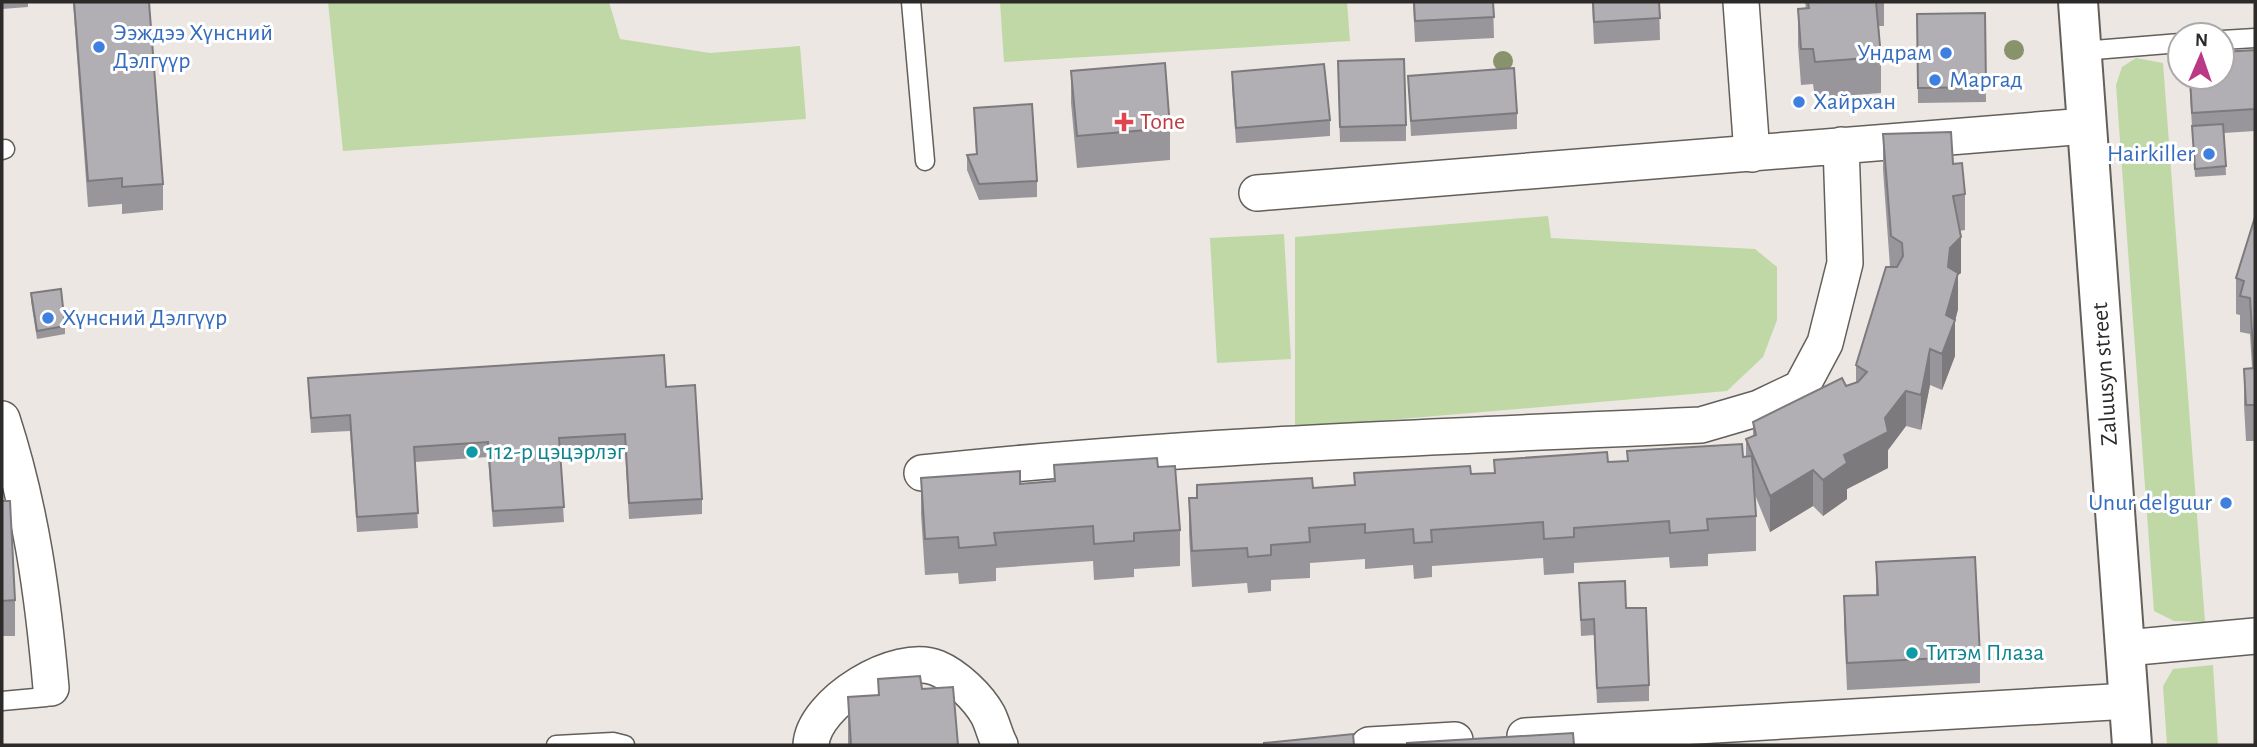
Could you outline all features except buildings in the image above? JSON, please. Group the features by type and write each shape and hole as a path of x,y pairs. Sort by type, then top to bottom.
{"street":[{"path":"1741,2 1752,154"},
{"name":"Zaluusyn street","path":"2078,2 2132,745"},
{"path":"1257,192 2086,126"},
{"path":"922,473 1066,457 1211,448 1702,425 1759,408 1801,388 1825,343 1845,263 1841,145"},
{"path":"2,419 22,480 45,616 51,688"},
{"path":"2126,648 2255,636"},
{"path":"811,745 811,732 830,706 862,682 903,667 935,667 962,685 987,714 1000,745"},
{"path":"1369,745 2129,701"}],"lane":[{"path":"911,2 925,160"},
{"path":"2236,39 2255,37"},
{"path":"2082,51 2166,44"},
{"path":"2,701 46,697 51,688"},
{"path":"556,745 613,742 625,745"}],"green space":[{"path":"328,2 609,2 620,39 710,53 800,46 806,119 343,151"},
{"path":"1000,2 1347,2 1350,41 1004,62"},
{"path":"2136,58 2163,63 2205,622 2174,621 2154,611 2116,85 2122,67"},
{"path":"1548,216 1551,238 1755,249 1777,267 1777,320 1763,357 1727,391 1295,428 1295,237"},
{"path":"1284,234 1291,359 1217,363 1210,238"},
{"path":"2213,665 2218,745 2167,745 2163,686 2173,669"}],"place":[{"name":"Ээждээ Хүнсний Дэлгүүр","path":"99,47"},
{"name":"Ундрам","path":"1946,53"},
{"name":"Маргад","path":"1935,80"},
{"name":"Хайрхан","path":"1799,102"},
{"name":"Tone","path":"1124,122"},
{"name":"Hairkiller","path":"2209,154"},
{"name":"Хүнсний Дэлгүүр","path":"48,318"},
{"name":"112-р цэцэрлэг","path":"472,452"},
{"name":"Unur delguur","path":"2226,503"},
{"name":"Титэм Плаза","path":"1912,653"}]}
